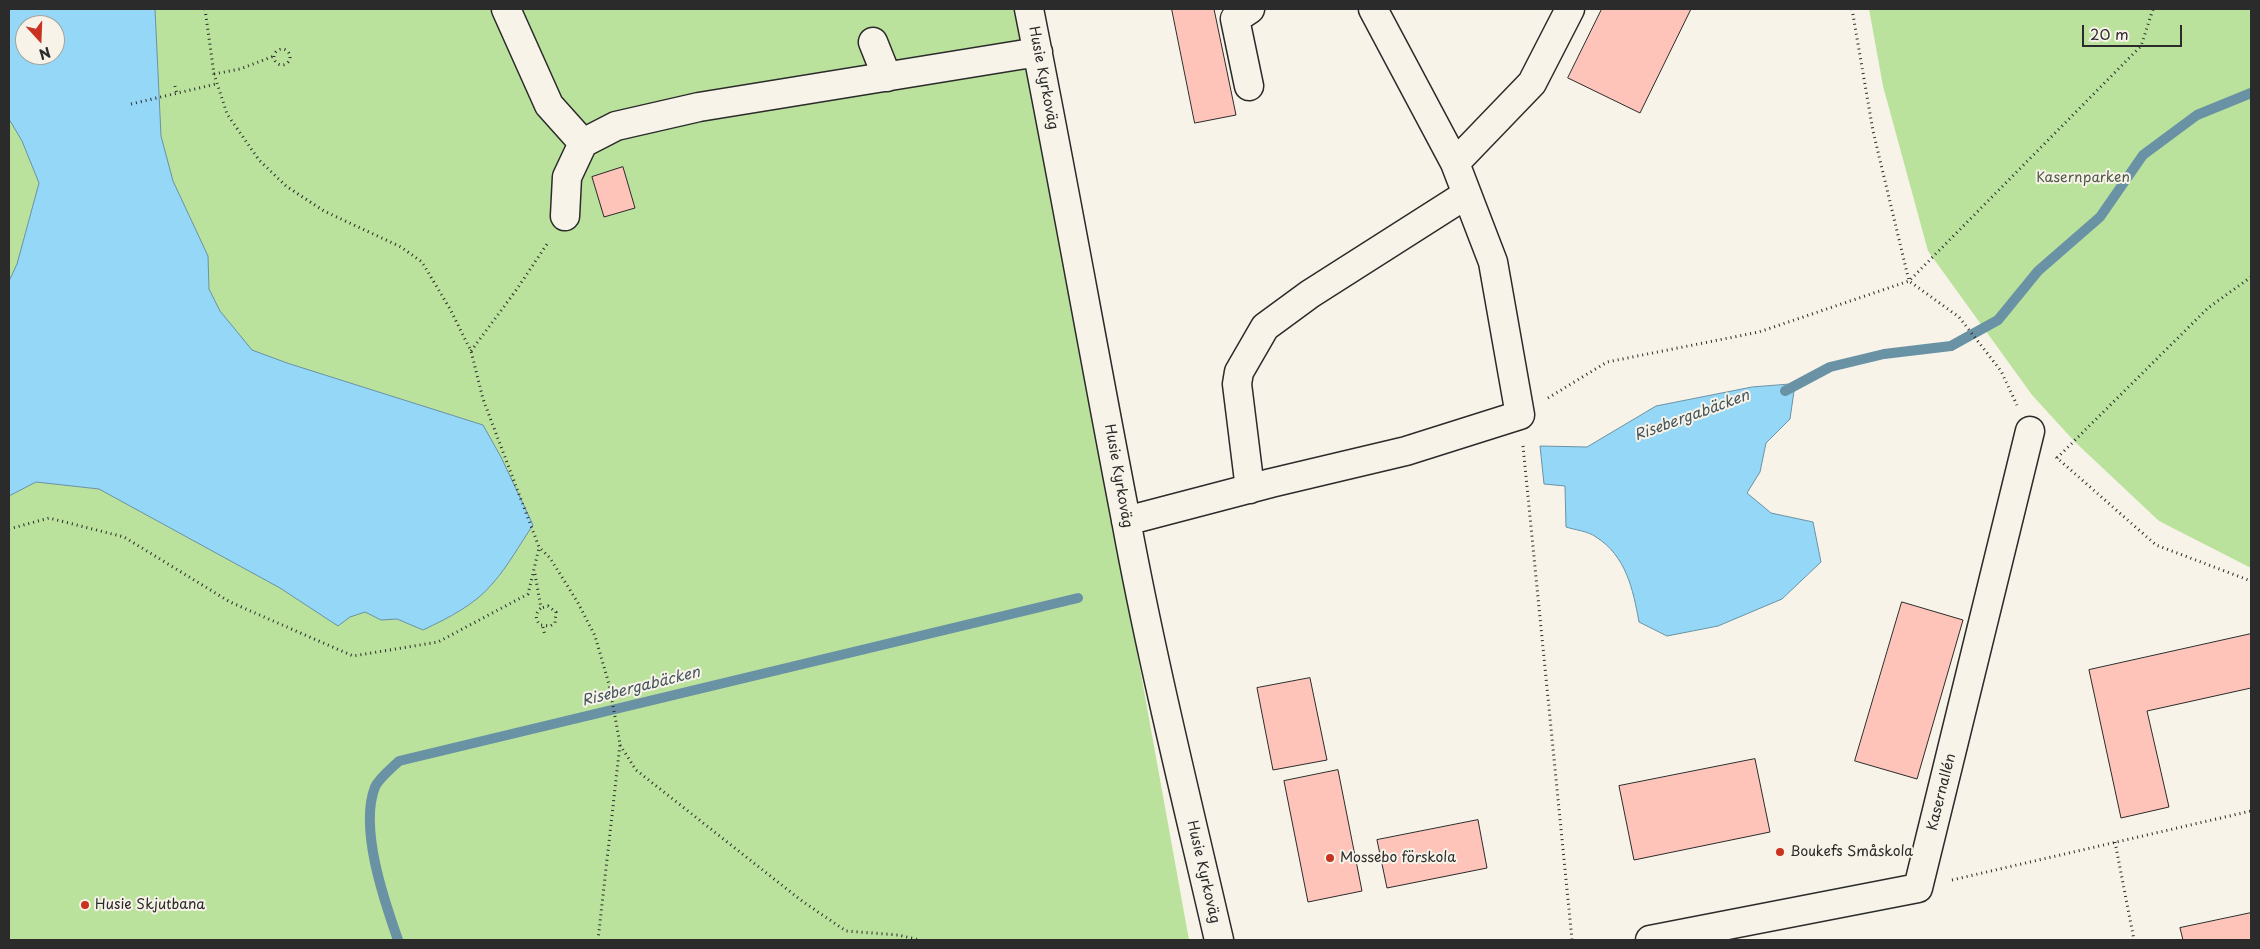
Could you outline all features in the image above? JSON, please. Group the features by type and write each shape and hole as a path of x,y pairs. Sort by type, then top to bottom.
{"street":[{"path":"506,9 549,105 583,143"},
{"name":"Husie Kyrkoväg","path":"1029,9 1126,521 1147,624 1218,940"},
{"path":"1249,86 1235,19 1250,9"},
{"path":"1126,521 1406,451 1520,416 1493,262 1455,163 1373,9"},
{"path":"1455,163 1532,83 1570,9"},
{"path":"872,42 887,77"},
{"path":"565,216 567,177 583,143 616,126 699,107 1038,52"},
{"path":"1250,489 1237,384 1239,372 1265,327 1310,294 1467,194"},
{"name":"Kasernallén","path":"1918,888 2030,431"},
{"path":"1650,940 1918,888"}],"path":[{"path":"205,9 216,84 227,114 259,160 286,186 324,211 401,247 422,262 450,309 471,351 483,399 539,547 550,558 595,636 609,684 620,744 598,940"},
{"path":"1852,9 1873,131 1909,281 1959,317 2001,371"},
{"path":"1572,940 1520,416 1607,362 1759,332 1909,281 2141,46 2153,9"},
{"path":"214,74 240,69 274,56 276,51 284,49 290,57 286,63 281,64 275,61 274,56"},
{"path":"131,104 216,84"},
{"path":"175,86 177,94"},
{"path":"471,351 517,289 565,216"},
{"path":"2057,458 2208,308 2251,277"},
{"path":"2030,431 2057,458 2156,545 2251,580"},
{"path":"9,529 48,518 124,537 230,602 353,656 438,642 528,594 539,547"},
{"path":"534,571 541,608"},
{"path":"543,626 552,625 557,616 551,608 541,608 536,613 536,619 543,626 544,636"},
{"path":"620,744 636,770 795,896 846,931 898,935 920,940"},
{"path":"1918,888 2251,810"},
{"path":"2115,842 2134,940"}],"green space":[{"path":"9,9 1021,9 1189,940 9,940"},
{"name":"Kasernparken","path":"1869,9 2251,9 2251,568 2159,521 2075,442 2032,395 1928,251 1883,86"}],"water":[{"path":"9,9 155,9 161,136 173,181 208,256 209,289 220,311 252,350 287,363 483,425 501,457 533,525 504,569 486,591 461,610 423,630 397,619 381,620 365,612 350,617 338,626 280,588 99,489 36,482 9,496 9,281 17,264 39,183 22,141 9,119"},
{"path":"1795,384 1790,419 1766,443 1760,472 1747,493 1771,513 1813,522 1821,562 1782,599 1718,626 1667,636 1639,622 1631,586 1615,554 1593,535 1566,527 1565,486 1544,484 1540,446 1587,447 1656,406 1752,387"}],"building":[{"path":"1172,9 1214,9 1236,115 1195,123"},
{"path":"1602,9 1691,9 1640,113 1568,78"},
{"path":"623,167 635,208 604,217 592,177"},
{"path":"1902,602 1963,620 1917,779 1855,761"},
{"path":"2251,634 2251,688 2147,711 2169,807 2121,818 2089,670"},
{"path":"1310,678 1327,760 1273,770 1257,688"},
{"path":"1755,759 1770,832 1634,860 1619,786"},
{"path":"1338,770 1362,891 1308,902 1284,781"},
{"path":"1478,820 1487,868 1387,888 1377,840"},
{"path":"2251,913 2251,940 2183,940 2180,928"}],"waterway":[{"name":"Risebergabäcken","path":"1785,391 1830,367 1884,354 1951,346 1998,320 2038,271 2100,217 2143,155 2197,115 2251,93"},
{"name":"Risebergabäcken","path":"398,940 380,885 375,864 370,823 371,804 375,787 399,761 1078,598"}],"place":[{"name":"Boukefs Småskola","path":"1780,852"},
{"name":"Mossebo förskola","path":"1330,858"},
{"name":"Husie Skjutbana","path":"85,905"}]}
